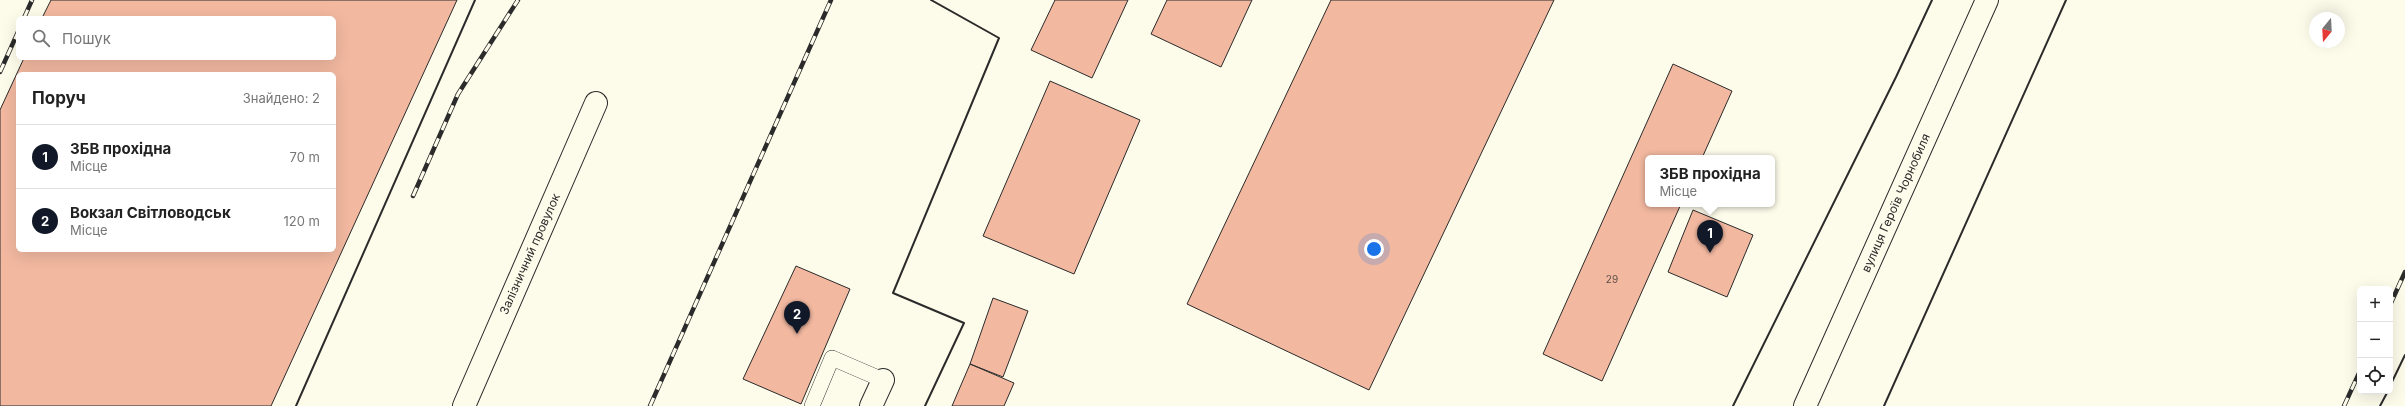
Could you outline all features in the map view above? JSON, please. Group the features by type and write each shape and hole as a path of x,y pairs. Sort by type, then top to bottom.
{"main road":[{"name":"вулиця Героїв Чорнобиля","path":"1805,406 1987,0"},
{"name":"Залізничний провулок","path":"464,406 596,103"},
{"path":"871,406 883,380"}],"lane":[{"path":"812,406 832,358 883,380"}],"building":[{"path":"51,0 457,0 271,406 0,406 0,110 16,75 16,252 336,252 336,72 18,72 23,60 336,60 336,16 43,16"},
{"path":"1055,0 1128,0 1092,78 1031,50"},
{"path":"1167,0 1252,0 1221,67 1151,34"},
{"path":"1331,0 1554,0 1369,390 1187,304"},
{"path":"1673,64 1732,91 1703,155 1645,155 1645,207 1680,207 1602,381 1543,354"},
{"path":"1050,81 1140,120 1074,274 983,236"},
{"path":"1693,210 1753,235 1727,297 1668,272"},
{"path":"796,266 850,289 801,404 743,379"},
{"path":"993,298 1028,311 1003,377 970,364"},
{"path":"970,364 1014,383 1004,406 952,406"}],"railway":[{"path":"25,16 32,0"},
{"path":"413,196 458,94 518,0"},
{"path":"650,406 831,0"},
{"path":"0,72 16,36"},
{"path":"2393,298 2405,272"},
{"path":"2344,406 2357,378"}],"wall":[{"path":"296,406 475,0"},
{"path":"925,406 964,323 893,293 999,38 931,0"},
{"path":"1733,406 1896,77 1932,0"},
{"path":"1884,406 2066,0"},
{"path":"2393,380 2405,355"},
{"path":"2380,406 2386,394"}],"place":[{"name":"ЗБВ прохідна","path":"1710,253"},
{"name":"Вокзал Світловодськ","path":"797,334"}]}
